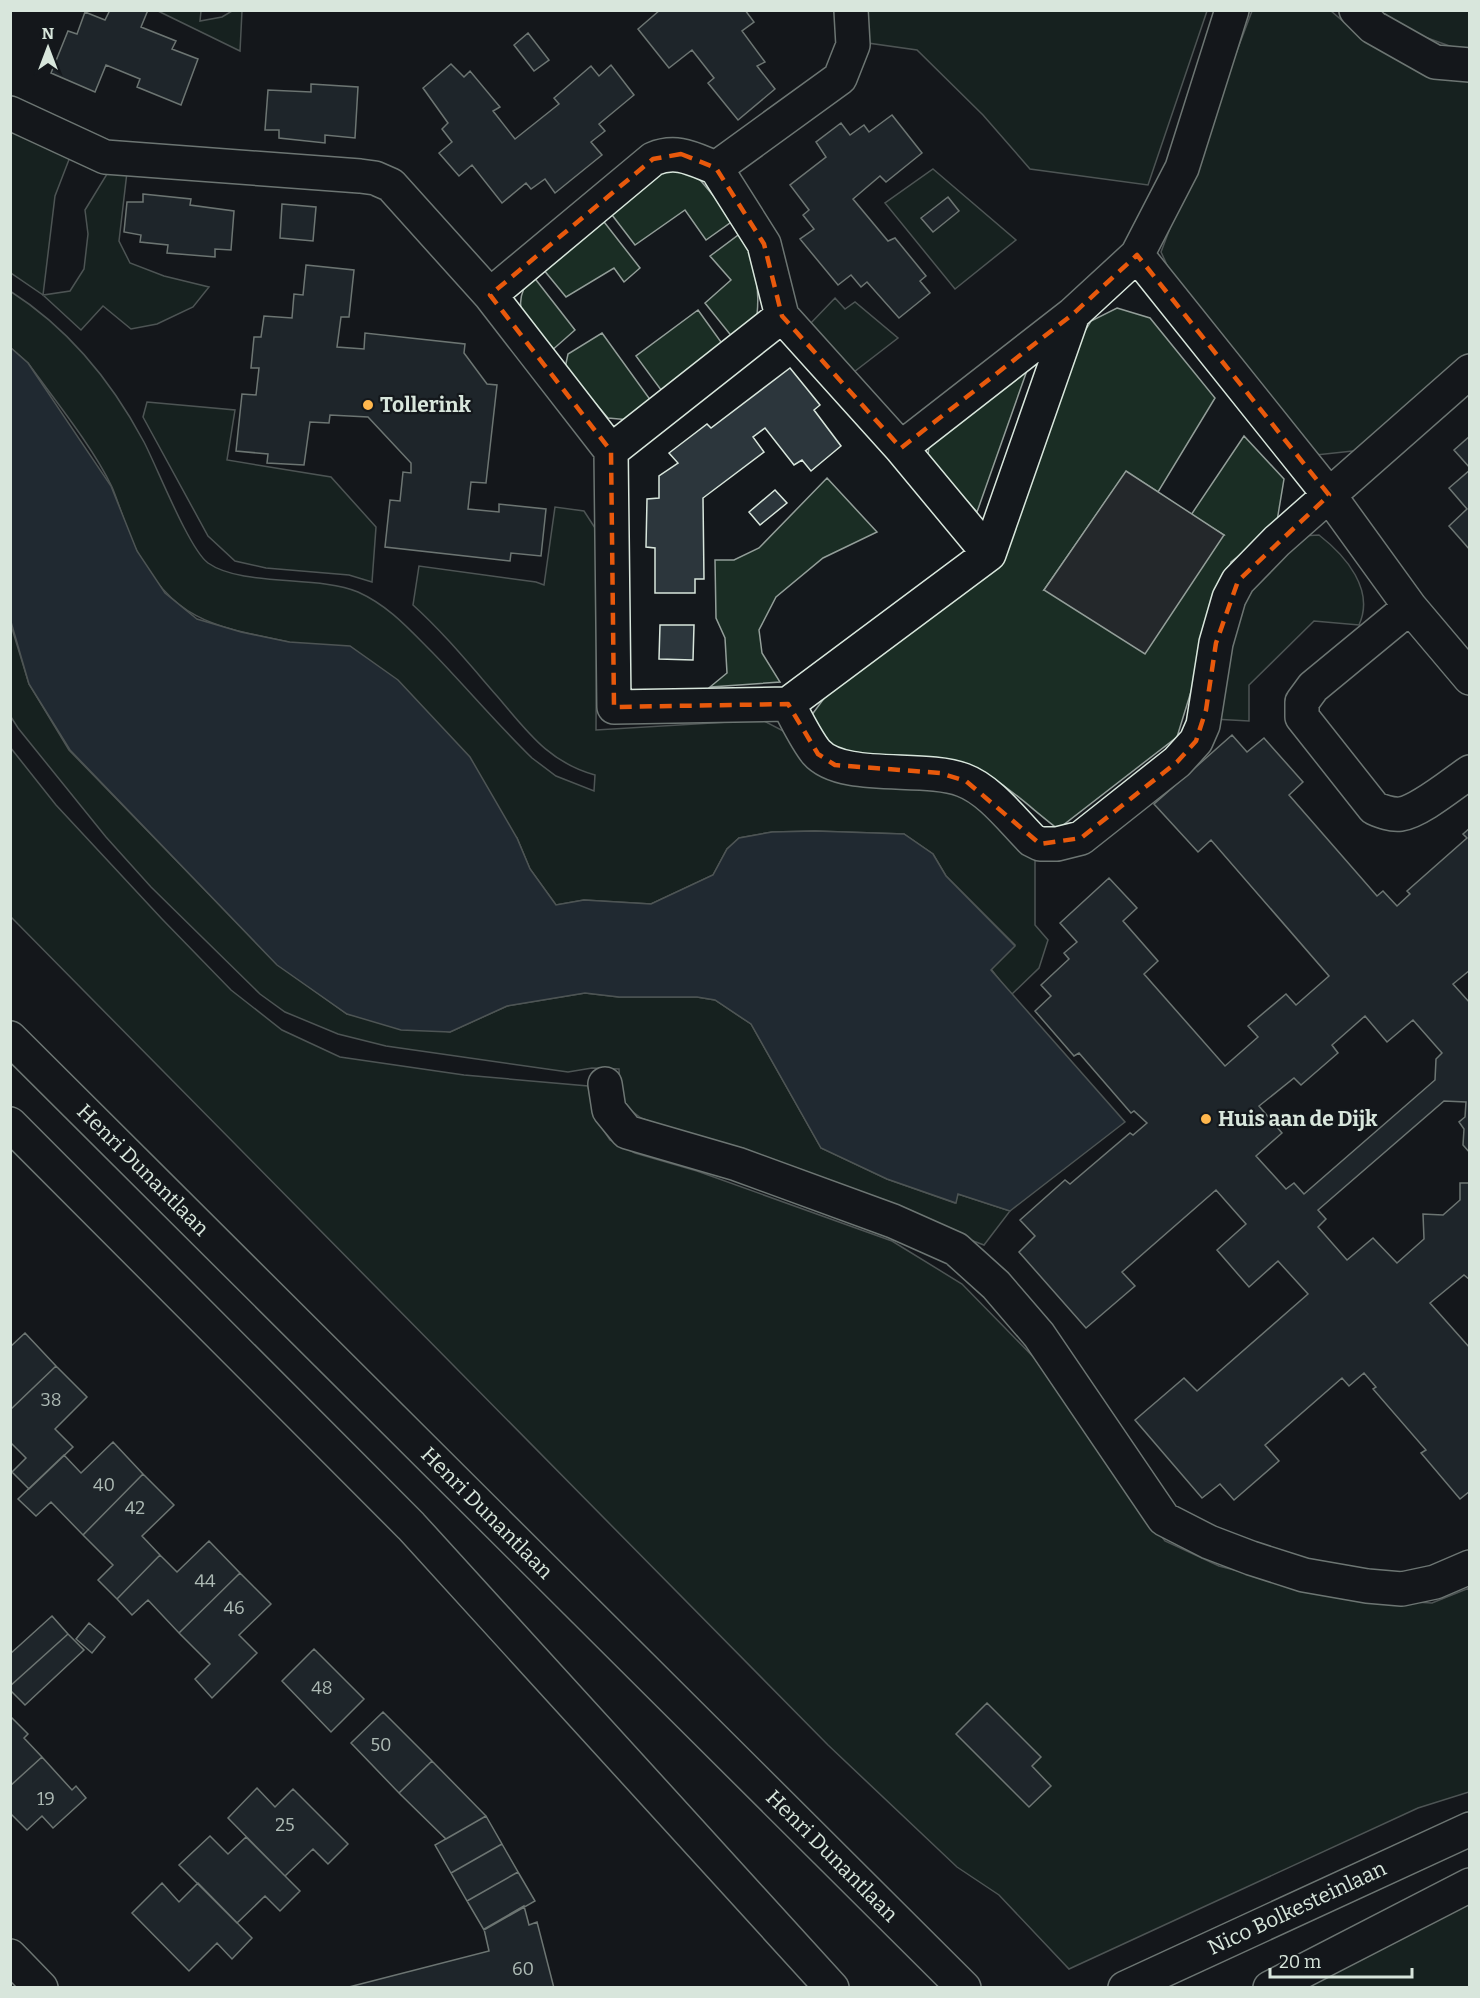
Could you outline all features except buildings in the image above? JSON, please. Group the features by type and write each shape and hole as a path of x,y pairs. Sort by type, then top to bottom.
{"street":[{"path":"716,168 840,78 853,45 851,10"},
{"path":"901,448 1073,314 1137,255 1182,168 1232,10"},
{"path":"1356,10 1373,27 1435,62 1470,65"},
{"path":"10,113 105,157 375,178 391,185 490,295 611,451 614,707 788,705 989,554 1073,314"},
{"path":"490,295 653,159 667,153 681,154 716,168 764,244 782,316 901,448 989,554"},
{"path":"1137,255 1329,495 1410,607 1470,678"},
{"path":"611,451 782,316"},
{"path":"788,705 818,754 835,765 861,770 940,773 966,781 982,790 1032,840 1040,844 1057,844 1081,838 1177,762 1196,741 1206,710 1216,643 1229,598 1238,581 1329,495 1470,371"},
{"path":"1410,607 1313,687 1302,702 1302,717 1374,808 1388,814 1403,814 1470,772"},
{"name":"Henri Dunantlaan","path":"10,1038 964,1988"},
{"path":"605,1084 609,1110 627,1132 737,1164 893,1221 956,1249 996,1285 1039,1335 1164,1519 1209,1542 1251,1558 1304,1575 1367,1586 1402,1589 1435,1582 1470,1567"},
{"path":"10,1124 411,1526 832,1988"},
{"name":"Nico Bolkesteinlaan","path":"1125,1988 1470,1829"},
{"path":"1270,1988 1470,1885"},
{"path":"10,1956 40,1988"}],"highlighted area":[{"path":"681,154 716,168 764,244 782,316 901,448 1073,314 1137,255 1329,495 1238,581 1216,643 1206,710 1196,741 1177,762 1081,838 1040,844 966,781 940,773 835,765 818,754 788,704 614,707 611,451 490,295 653,159"}],"green space":[{"path":"158,11 201,11 200,21 222,17 232,11 242,11 240,51"},
{"path":"865,11 1207,11 1148,185 1030,169 983,115 917,50 868,43"},
{"path":"1252,11 1331,11 1351,28 1469,81 1469,358 1362,450 1316,455 1172,276 1161,252"},
{"path":"1376,11 1469,11 1469,53 1419,35"},
{"path":"10,131 70,157 55,196 43,295 11,273"},
{"path":"110,169 127,172 119,241 130,263 164,276 209,287 193,307 157,324 131,329 103,306 81,330 43,295 70,291 84,269 88,234 85,210"},
{"path":"661,169 695,174 734,220 706,240 685,210 635,245 609,211"},
{"path":"933,169 1016,240 955,289 885,203"},
{"path":"601,218 640,268 624,282 614,268 566,297 543,269"},
{"path":"741,233 750,253 755,273 758,293 757,315 733,338 705,303 731,280 710,256"},
{"path":"533,276 575,330 550,352 528,325 521,307 521,297"},
{"path":"10,291 51,322 69,339 118,398 144,442 192,542 208,563 240,575 341,587 369,598 389,611 415,635 532,758 556,776 594,791 595,775 564,762 540,744 446,638 413,605 419,566 544,585 555,507 584,511 597,531 596,730 762,720 789,734 940,779 983,808 1035,856 1035,925 1048,940 1039,968 1011,995 991,969 1015,945 946,876 933,854 904,834 772,832 739,838 727,849 713,875 651,904 584,900 556,905 530,869 517,838 289,642 240,631 200,618 182,607 166,593 151,575 137,551 112,487 95,456 28,363 11,348"},
{"path":"835,298 845,309 855,302 898,338 850,375 808,326"},
{"path":"1117,308 1150,318 1215,398 1158,492 1126,472 1044,590 1224,535 1191,515 1244,436 1284,479 1276,527 1231,562 1177,737 1058,829 1004,786 980,771 937,758 840,753 808,720 825,697 1004,549 1073,350 1091,321"},
{"path":"698,310 726,349 664,394 636,356"},
{"path":"602,333 654,405 630,420 608,418 565,368 568,354"},
{"path":"1030,362 977,512 928,457 929,444"},
{"path":"147,402 235,410 227,460 331,477 376,527 372,582 349,575 266,568 235,561 208,536 143,417"},
{"path":"827,478 877,532 823,558 776,597 759,630 762,653 780,682 710,687 727,673 725,638 716,618 715,560 734,560 759,548"},
{"path":"1319,535 1348,563 1355,575 1363,599 1363,612 1359,625 1314,621 1249,685 1249,721 1213,719 1239,603 1301,536"},
{"path":"10,622 29,684 69,750 277,964 347,1014 450,1032 507,1006 585,993 619,997 697,997 715,1000 751,1024 821,1148 887,1179 955,1203 958,1194 1010,1211 984,1245 641,1118 621,1103 619,1069 592,1068 568,1072 386,1046 338,1034 285,1012 260,994 151,887 106,837 18,728 11,717"},
{"path":"10,747 56,805 162,919 231,990 282,1030 340,1057 464,1075 588,1086 594,1116 610,1140 635,1153 697,1171 892,1241 962,1284 1055,1379 1103,1459 1165,1541 1219,1566 1292,1585 1364,1599 1432,1603 1469,1588 1469,1792 1418,1808 1069,1969 999,1895 957,1867 828,1745 11,917"},
{"path":"1469,1900 1469,1987 1302,1988"}],"shaded area":[{"path":"1126,471 1224,535 1145,654 1044,590"}],"water":[{"path":"11,348 28,363 111,486 137,551 165,593 197,619 241,632 289,642 350,646 398,680 470,757 517,838 530,869 556,905 584,900 651,904 713,875 727,849 739,838 772,832 904,834 933,854 946,876 1015,946 991,970 1125,1122 1010,1211 958,1194 956,1203 887,1179 821,1148 751,1024 715,1000 697,997 619,997 585,993 507,1006 450,1032 401,1030 347,1014 277,965 70,750 29,684 11,622"}],"place":[{"name":"Tollerink","path":"368,405"},
{"name":"Huis aan de Dijk","path":"1206,1119"}]}
